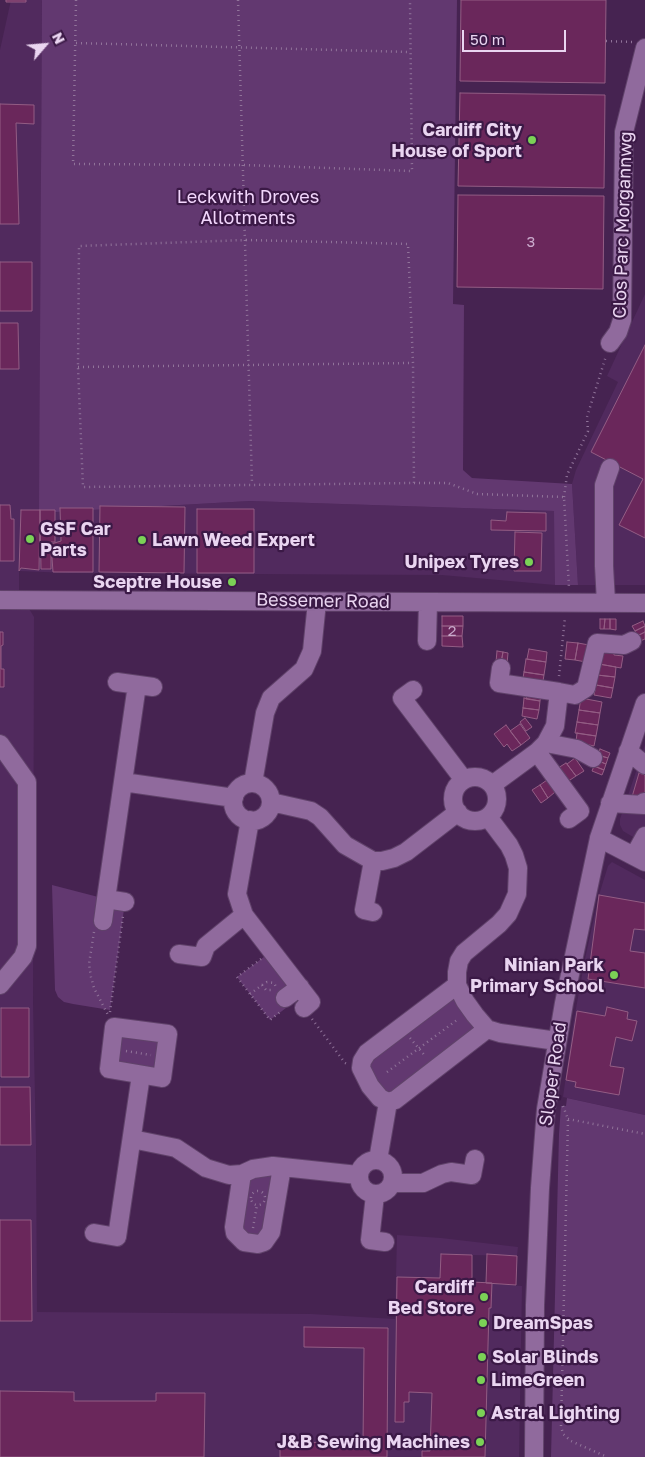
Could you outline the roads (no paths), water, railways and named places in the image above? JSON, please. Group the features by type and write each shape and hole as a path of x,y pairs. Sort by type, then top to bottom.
{"street":[{"name":"Clos Parc Morgannwg","path":"610,343 618,332 622,320 624,132 640,45"},
{"path":"606,602 604,486 610,468"},
{"name":"Bessemer Road","path":"0,600 645,603"},
{"path":"253,783 265,713 271,698 304,668 312,651 317,602"},
{"path":"427,641 428,602"},
{"path":"501,668 499,683 567,694 586,688 597,643 624,645 632,641"},
{"path":"103,921 123,782 145,686 117,682"},
{"path":"413,690 402,698 464,780"},
{"path":"492,786 542,747 555,726 567,694"},
{"name":"Sloper Road","path":"534,1457 534,1305 546,1109 557,1041 599,838 645,703"},
{"path":"0,744 27,782 27,946 23,957 0,985"},
{"path":"542,747 577,749 593,758"},
{"path":"542,747 580,814"},
{"path":"628,751 645,765"},
{"path":"478,777 485,779 492,786 497,796 497,804 488,817 472,820 465,818 458,812 455,806 455,791 464,780 478,777"},
{"path":"123,782 234,798"},
{"path":"253,783 265,788 269,793 271,802 266,814 261,818 250,820 244,819 239,815 235,809 234,798 240,787 253,783"},
{"path":"271,802 311,811 320,817 345,845 372,861 394,858 406,852 458,812"},
{"path":"610,803 644,805"},
{"path":"488,817 509,845 514,855 518,868 518,894 508,914 499,924 464,953 459,961 457,972 458,985 475,1015 487,1029 500,1033 557,1041"},
{"path":"250,820 237,894 244,915 311,1002 304,1008"},
{"path":"599,838 639,859 645,836"},
{"path":"372,861 364,910 373,912"},
{"path":"106,899 125,902"},
{"path":"179,954 202,957 206,946 244,915"},
{"path":"458,985 367,1053 362,1061 361,1068 370,1086 380,1098 388,1102 395,1100 487,1029"},
{"path":"285,998 300,988"},
{"path":"114,1027 168,1034 158,1056 162,1078 141,1075 109,1069 114,1027"},
{"path":"94,1233 117,1237 141,1075"},
{"path":"378,1160 388,1102"},
{"path":"132,1139 176,1148 206,1168 220,1173 242,1174 262,1168 282,1167 358,1175"},
{"path":"392,1183 423,1183 451,1172 472,1176 474,1159"},
{"path":"378,1160 384,1162 392,1171 392,1183 387,1191 376,1195 370,1194 363,1189 358,1175 362,1166 378,1160"},
{"path":"242,1174 234,1227 235,1233 239,1238 251,1244 264,1242 271,1232 282,1167"},
{"path":"376,1195 370,1240 385,1242"}],"place":[{"name":"Cardiff City House of Sport","path":"532,140"},
{"name":"GSF Car Parts","path":"30,539"},
{"name":"Lawn Weed Expert","path":"142,540"},
{"name":"Unipex Tyres","path":"529,562"},
{"name":"Sceptre House","path":"232,582"},
{"name":"Ninian Park Primary School","path":"614,975"},
{"name":"Cardiff Bed Store","path":"484,1297"},
{"name":"DreamSpas","path":"483,1323"},
{"name":"Solar Blinds","path":"482,1357"},
{"name":"LimeGreen","path":"481,1380"},
{"name":"Astral Lighting","path":"481,1413"},
{"name":"J&B Sewing Machines","path":"480,1442"}],"park label":[{"name":"Leckwith Droves Allotments","path":"248,207"}]}
